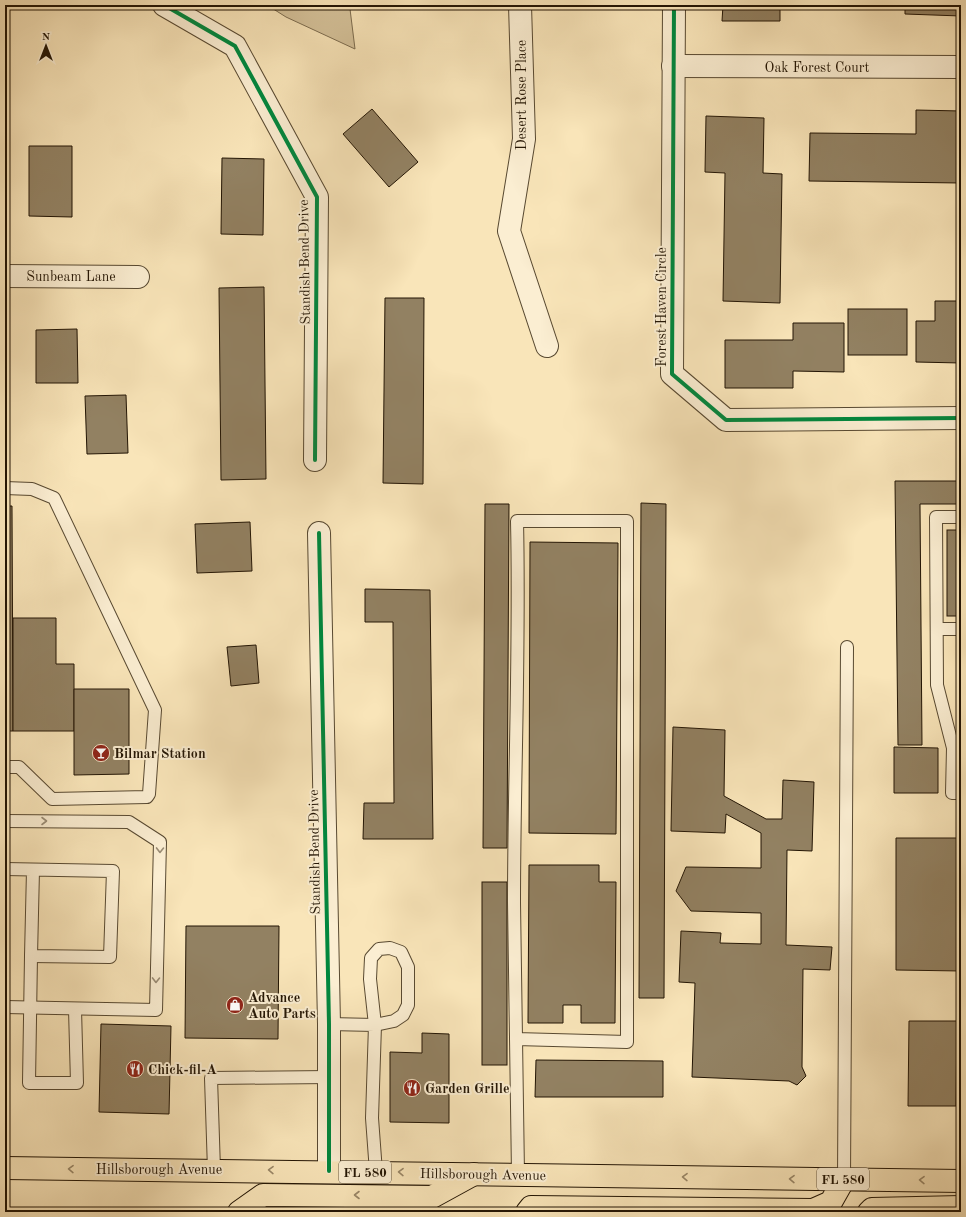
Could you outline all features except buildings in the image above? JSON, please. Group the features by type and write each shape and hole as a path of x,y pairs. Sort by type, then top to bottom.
{"main road":[{"name":"Hillsborough Avenue","path":"5,1168 329,1171 961,1181"},
{"path":"239,1212 263,1195 432,1197 475,1174"},
{"path":"527,1212 531,1207 813,1210 831,1202 844,1179"},
{"path":"869,1212 872,1209 961,1207"}],"street":[{"name":"Standish Bend Drive","path":"164,5 235,46 317,198 315,460"},
{"name":"Desert Rose Place","path":"520,5 524,139 509,231 547,346"},
{"name":"Forest Haven Circle","path":"674,5 672,374 726,420 961,418"},
{"name":"Oak Forest Court","path":"673,66 961,67"},
{"name":"Sunbeam Lane","path":"5,276 138,277"},
{"name":"Standish Bend Drive","path":"319,533 330,1077 329,1171"}],"lane":[{"path":"5,488 32,489 54,498 155,710 149,794 147,797 52,799 19,767 5,767"},
{"path":"961,517 936,517 937,685 953,748 952,793 961,793"},
{"path":"516,1040 627,1042 627,522 517,522 514,895 516,1040 518,1174"},
{"path":"937,629 961,629"},
{"path":"844,1179 847,647"},
{"path":"5,821 130,822 160,842 156,1010 5,1007"},
{"path":"5,869 113,871 110,957 31,956"},
{"path":"33,870 29,1008 29,1083 77,1083 75,1009"},
{"path":"329,1024 375,1025 394,1021 403,1015 408,1006 408,967 401,952 390,948 379,949 371,958 370,979 375,1025 372,1118 376,1172"},
{"path":"214,1170 211,1078 330,1077"}],"shaded area":[{"path":"267,5 326,5 327,9 350,9 355,49 286,17"}],"cycle path":[{"path":"164,5 235,46 317,197 315,460"},
{"path":"674,5 672,374 726,420 961,418"},
{"path":"319,533 329,1024 329,1171"}],"place":[{"name":"Bilmar Station","path":"101,753"},
{"name":"Advance Auto Parts","path":"235,1005"},
{"name":"Chick-fil-A","path":"135,1069"},
{"name":"Garden Grille","path":"412,1088"}]}
